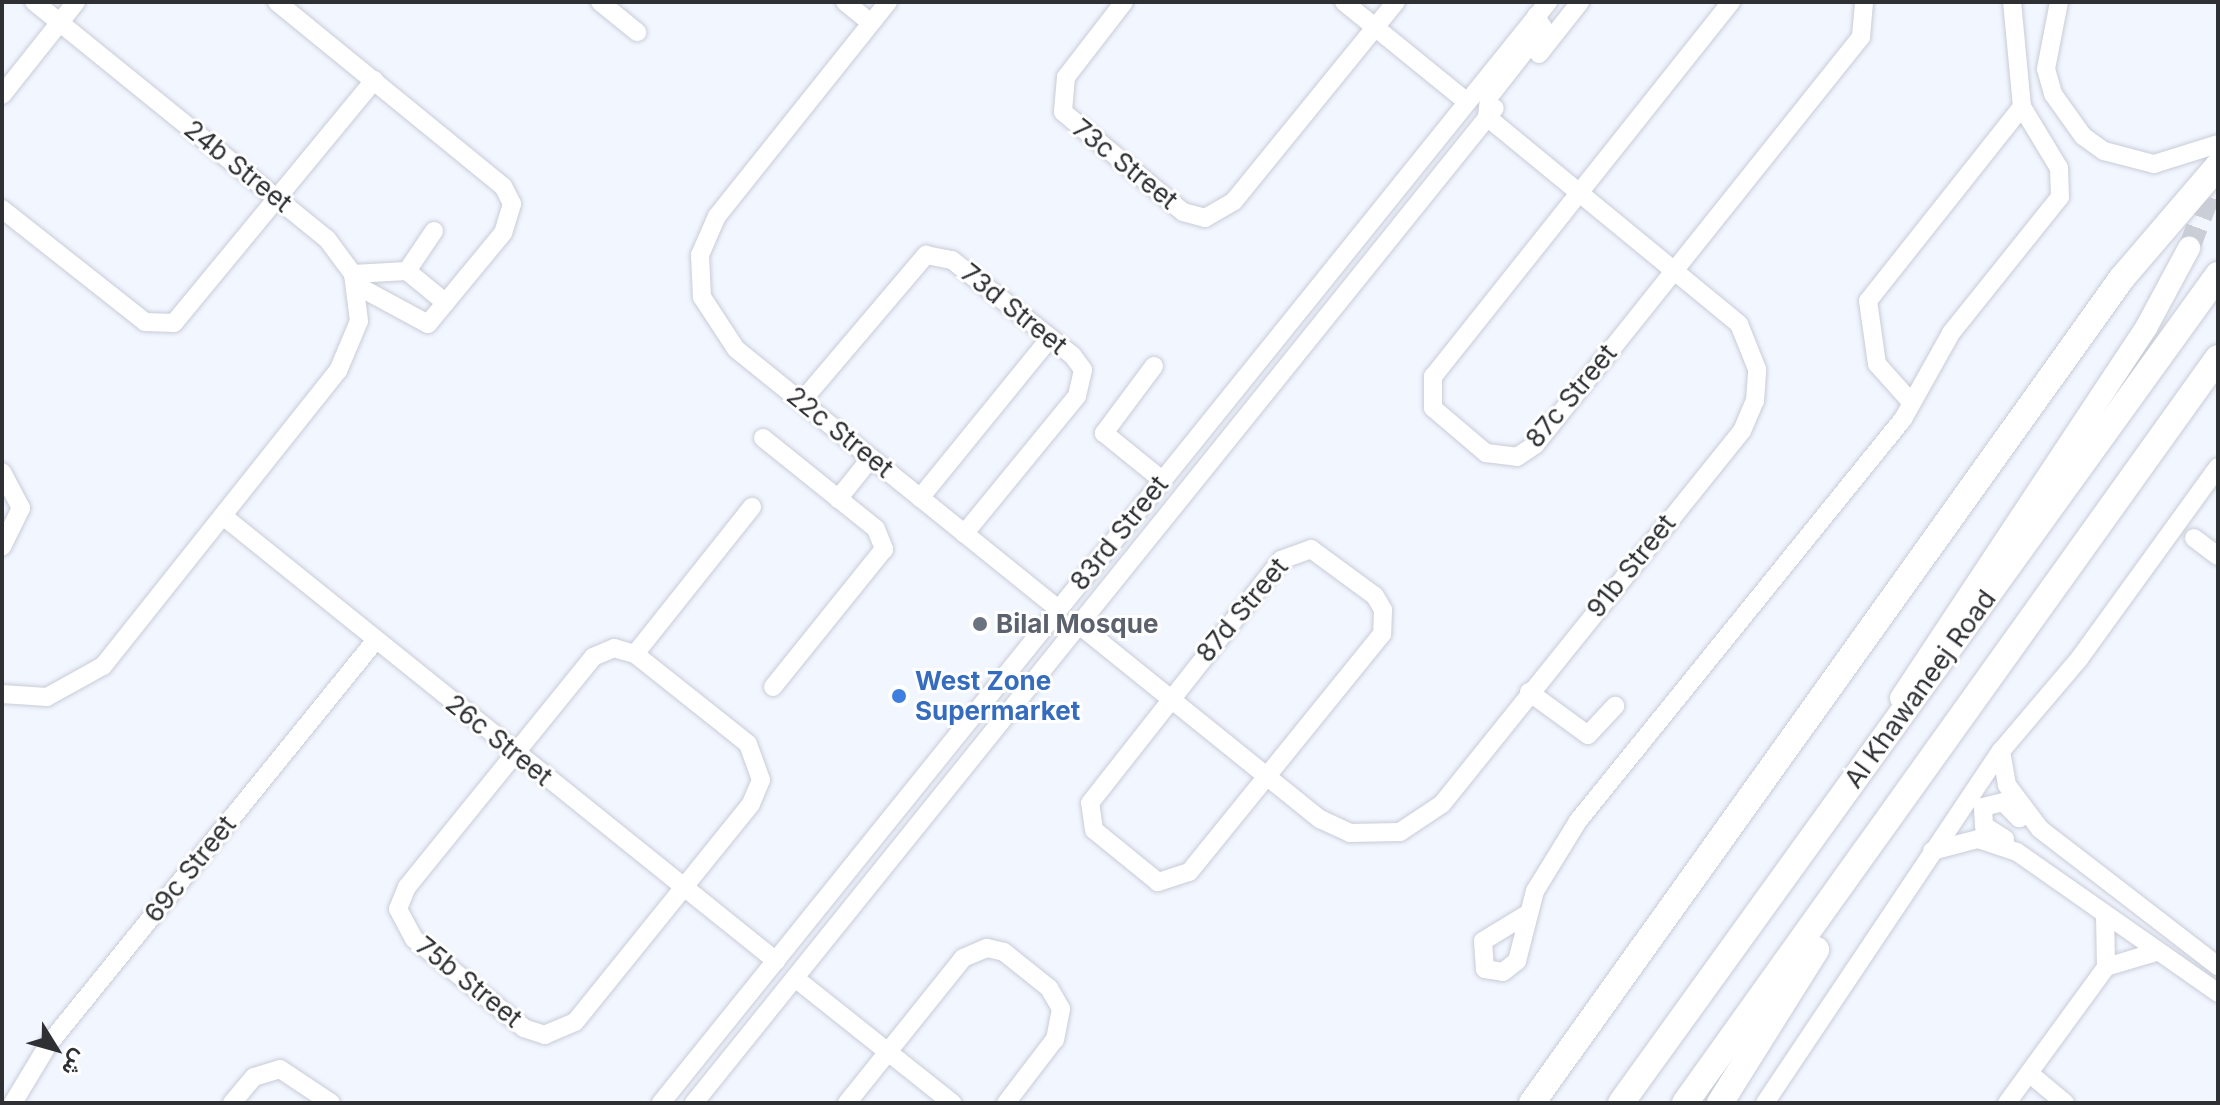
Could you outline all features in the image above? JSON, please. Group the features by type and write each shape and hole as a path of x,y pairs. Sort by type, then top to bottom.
{"highway":[{"path":"1538,1094 2122,278 2218,166"},
{"name":"Al Khawaneej Road","path":"1621,1103 2218,275"},
{"name":"Al Khawaneej Road","path":"1685,1103 1929,768 2214,365"},
{"path":"1720,1103 1929,768"}],"main road":[{"path":"1886,734 1928,651 2147,326 2189,248"}],"street":[{"name":"24b Street","path":"34,2 337,249 354,280"},
{"path":"2,95 76,2"},
{"path":"277,2 503,186 512,215 503,233 446,303 421,324 354,280"},
{"path":"600,2 637,32"},
{"path":"845,2 871,23 888,2"},
{"name":"73c Street","path":"1124,2 1066,77 1063,112 1183,212 1205,218 1234,201 1376,28"},
{"path":"1344,2 1466,101"},
{"path":"1376,28 1396,2"},
{"name":"83rd Street","path":"694,1103 1580,2"},
{"name":"87c Street","path":"1731,2 1433,376 1433,408 1461,434 1495,458 1527,452 1861,37 1864,2"},
{"path":"1524,916 1578,821 1911,402 1951,333 2060,197 2059,168 2022,107 2012,2"},
{"path":"2059,2 2046,69 2065,117 2083,136 2104,151 2154,164 2218,144"},
{"path":"1487,117 1489,97 1543,28 1542,9"},
{"name":"83rd Street","path":"661,1103 1542,9"},
{"name":"22c Street","path":"871,23 717,216 699,276 709,316 736,349 1058,609"},
{"path":"2,209 137,317 164,326 189,312 374,80"},
{"path":"1911,402 1877,364 1868,301 2022,107"},
{"name":"91b Street","path":"1266,777 1320,819 1359,835 1400,832 1442,804 1750,416 1754,353 1729,313 1487,117"},
{"path":"354,280 407,271 434,231"},
{"name":"73d Street","path":"802,401 926,255 952,260 1050,338 1079,362 1082,388 964,534"},
{"path":"407,271 446,303"},
{"path":"2,694 47,697 87,680 338,371 357,330 354,280"},
{"path":"920,498 1050,338"},
{"path":"1154,366 1104,433 1162,480"},
{"path":"763,438 881,535 882,556 773,687"},
{"path":"838,499 871,458"},
{"path":"1765,1103 1874,947 1930,852 2001,751 2079,659 2218,467"},
{"path":"2,472 21,508 2,547"},
{"path":"635,654 752,507"},
{"name":"26c Street","path":"223,516 776,961"},
{"path":"2194,538 2218,556"},
{"name":"87d Street","path":"1170,698 1291,551 1316,551 1375,596 1385,618 1382,634 1266,777"},
{"path":"1078,624 1170,698 1266,777 1183,878 1158,882 1120,856 1094,830 1090,803 1170,698"},
{"name":"69c Street","path":"13,1103 48,1045 375,641"},
{"path":"515,753 593,657 614,648 635,654 748,744 761,767 758,792 685,888"},
{"path":"1529,692 1588,735 1615,706"},
{"path":"2001,751 2012,793 2057,845"},
{"name":"75b Street","path":"515,753 407,887 398,909 414,939 524,1028 545,1035 567,1030 685,888"},
{"path":"2218,966 2003,802 1983,807 1984,826 2042,865 2156,952 2218,993"},
{"path":"1930,852 1978,839 2042,865"},
{"path":"2007,1103 2106,967 2105,914"},
{"path":"847,1103 963,958 987,948 1004,952 1055,994 1062,1017 1055,1039 1006,1103"},
{"path":"2106,967 2156,952"},
{"path":"795,978 952,1103"},
{"path":"232,1103 254,1077 280,1069 331,1103"},
{"path":"2029,1073 2065,1103"}],"tunnel":[{"path":"2189,248 2218,173"}],"place":[{"name":"Bilal Mosque","path":"980,624"},
{"name":"West Zone Supermarket","path":"899,696"}]}
